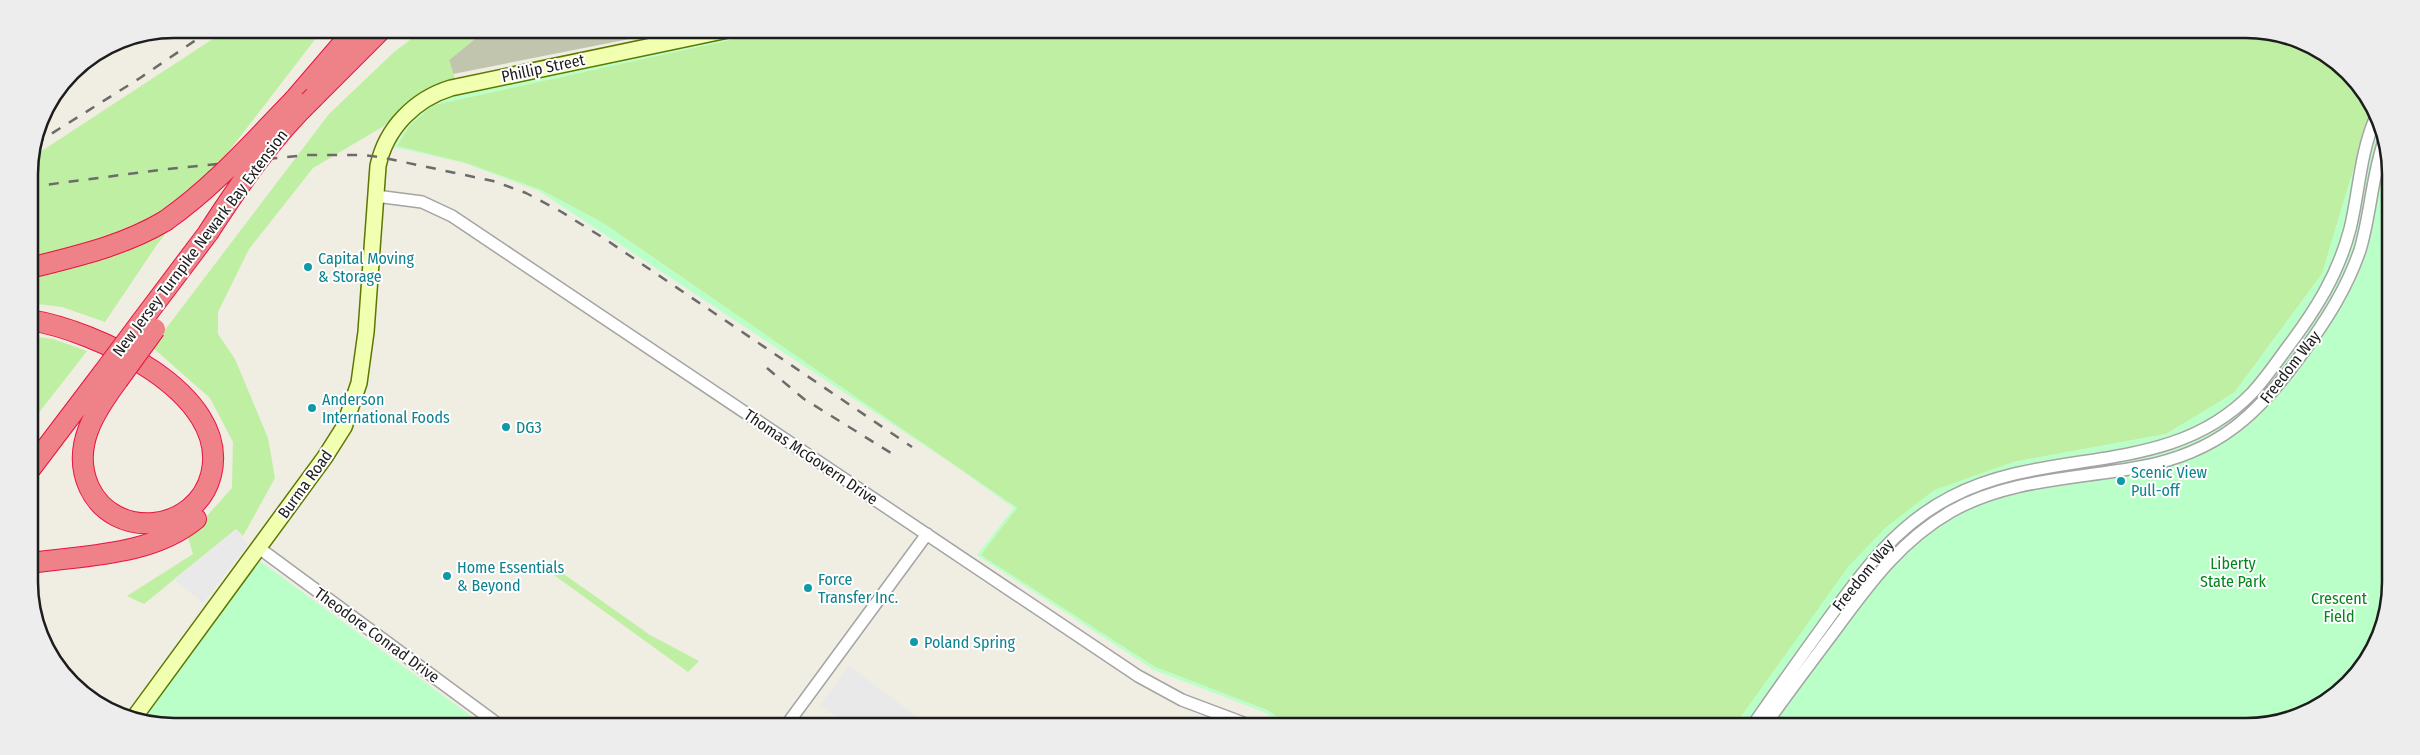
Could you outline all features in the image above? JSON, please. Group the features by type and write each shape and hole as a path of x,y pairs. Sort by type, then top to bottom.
{"highway":[{"name":"New Jersey Turnpike Newark Bay Extension","path":"38,459 306,102 350,37"},
{"name":"New Jersey Turnpike Newark Bay Extension","path":"306,102 374,37"},
{"path":"38,266 116,245 166,221 189,204 306,102"},
{"path":"38,322 88,335 132,357 169,383 194,410 210,442 212,458 210,475 204,491 194,505 172,520 146,524 120,518 100,503 86,482 83,455 87,431 97,410 104,373 142,322 164,312 206,235"},
{"path":"38,311 60,315 101,329 133,344 168,368 192,388 210,412 222,439 224,458 222,478 214,497 202,514 178,532 161,540 133,548 38,562"},
{"name":"New Jersey Turnpike Newark Bay Extension","path":"38,440 104,373"}],"street":[{"name":"Phillip Street","path":"383,149 408,113 427,97 438,92 465,84 694,37"},
{"name":"Freedom Way","path":"1758,717 1857,578 1898,532 1935,505 1978,484 2022,472 2138,453 2178,442 2219,420 2254,391 2309,320 2330,283 2348,234 2362,158 2373,126"},
{"name":"Burma Road","path":"138,713 339,436 355,400 365,342 378,166 383,149"},
{"name":"Freedom Way","path":"1770,717 1876,576 1914,537 1952,511 1989,494 2028,484 2145,466 2193,452 2235,428 2265,401 2321,327 2345,287 2363,240 2375,170 2381,152"},
{"name":"Thomas McGovern Drive","path":"376,196 422,202 452,216 1138,676 1182,700 1229,717"},
{"path":"2073,463 2075,477"},
{"path":"792,718 927,534"},
{"name":"Theodore Conrad Drive","path":"259,548 489,718"}],"shaded area":[{"path":"477,37 640,37 453,74 449,60"},
{"path":"236,530 248,544 203,603 174,579"},
{"path":"849,666 919,718 837,718 820,705"}],"green space":[{"path":"216,37 317,37 156,246 105,322 62,307 38,304 40,152"},
{"path":"414,37 477,37 449,60 455,79 429,88 407,103 384,126 313,168 249,249 218,312 218,334 235,359 268,438 275,478 243,536 236,529 144,604 127,596 193,554 188,537 232,488 233,442 210,398 152,347 329,114 393,53"},
{"path":"730,37 744,37 433,105 409,126 397,146 466,163 541,190 603,223 1017,508 981,555 1155,667 1267,710 1278,717 1272,717 1264,712 1154,670 977,555 1014,508 951,463 539,191 464,163 394,147 405,130 416,117 429,106 447,96"},
{"path":"744,37 2246,37 2282,42 2314,56 2343,77 2360,98 2369,116 2322,274 2234,393 2166,434 2013,462 1771,676 1741,717 1278,717 1267,710 1155,667 980,555 1017,508 603,223 541,190 466,163 397,146 409,126 433,105"},
{"name":"Liberty State Park","path":"2369,116 2380,147 2382,165 2381,599 2378,617 2372,634 2360,657 2336,684 2322,695 2299,707 2282,713 2255,717 1741,717 1848,567 1885,528 1934,490 2013,462 2166,434 2234,393 2322,274"},
{"path":"38,337 53,339 87,351 38,414"},
{"path":"260,561 473,718 174,718 147,713"},
{"path":"558,570 650,635 699,661 688,672 554,575"}],"railway":[{"path":"42,140 140,78 200,37"},
{"path":"38,186 167,169 306,155 362,155 380,157 493,181 526,193 560,211 605,239 912,447"},
{"path":"767,368 804,399 891,453"}],"place":[{"name":"Capital Moving & Storage","path":"308,267"},
{"name":"Anderson International Foods","path":"312,408"},
{"name":"DG3","path":"506,427"},
{"name":"Scenic View Pull-off","path":"2121,481"},
{"name":"Home Essentials & Beyond","path":"447,576"},
{"name":"Force Transfer Inc.","path":"808,588"},
{"name":"Poland Spring","path":"914,642"}],"park label":[{"name":"Crescent Field","path":"2339,607"}]}
